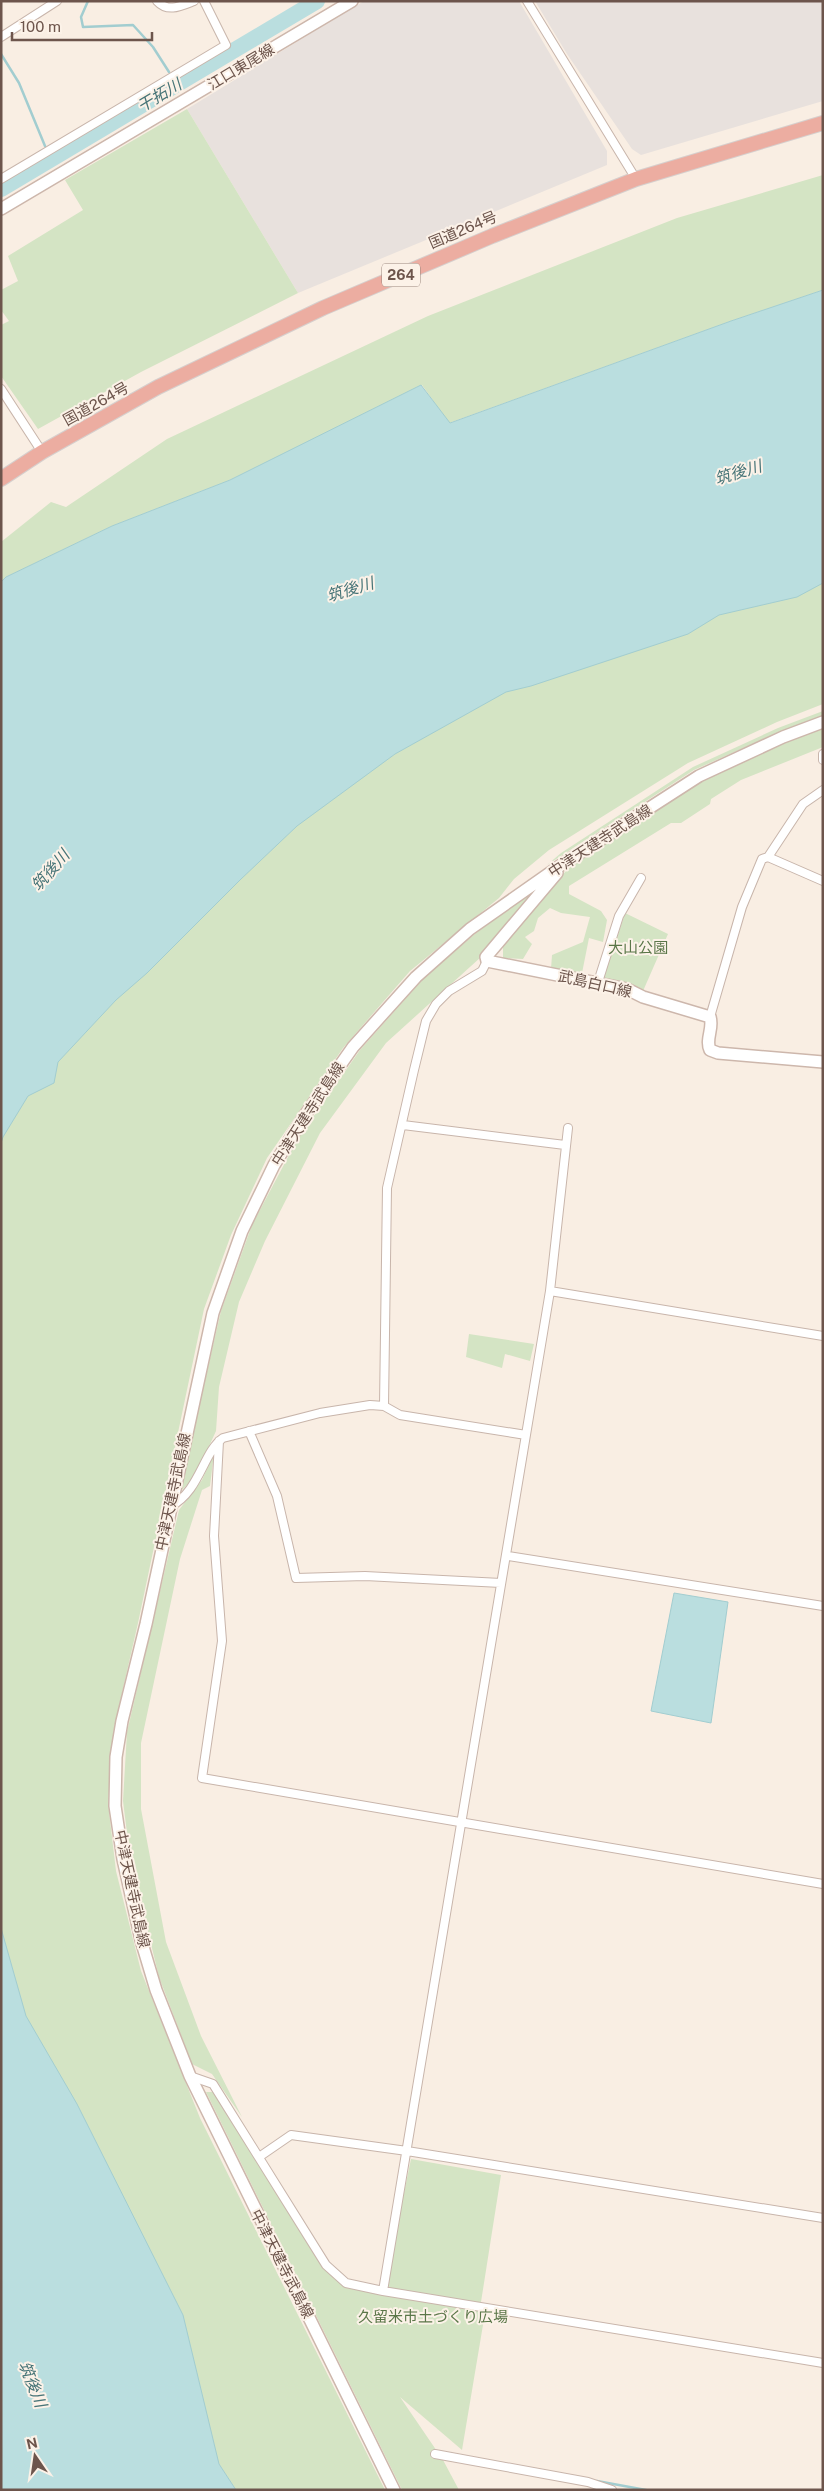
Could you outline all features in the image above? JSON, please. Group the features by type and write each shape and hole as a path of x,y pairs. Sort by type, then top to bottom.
{"highway":[{"name":"国道264号","path":"1,478 42,452 158,387 323,308 492,236 636,179 823,123"}],"main road":[{"name":"江口東尾線","path":"1,209 352,1"},
{"name":"中津天建寺武島線","path":"394,2490 190,2076 156,1990 141,1940 122,1859 115,1806 116,1757 122,1721 146,1624 169,1507 213,1313 242,1231 274,1164 305,1115 353,1047 416,977 470,929 564,863 699,776 783,737 823,722"},
{"path":"487,961 486,957 526,912 564,863"},
{"name":"武島白口線","path":"487,961 628,989 644,997 710,1017"},
{"path":"710,1017 712,1021 708,1044 710,1050 718,1053 823,1062"}],"street":[{"path":"1,38 57,1"},
{"path":"157,1 170,9 194,1"},
{"path":"1,179 226,45 204,1"},
{"path":"527,1 636,179"},
{"path":"1,389 42,452"},
{"path":"823,754 823,760"},
{"path":"710,1017 742,906 762,859 768,857 798,810 823,790"},
{"path":"768,857 823,882"},
{"path":"598,982 619,916 641,878"},
{"path":"384,1406 387,1188 426,1021 436,1004 449,991 482,971 487,961"},
{"path":"403,1125 565,1145"},
{"path":"383,2291 463,1823 501,1583 508,1556 550,1291 568,1128"},
{"path":"550,1291 823,1336"},
{"path":"169,1507 176,1504 198,1480 219,1441 249,1431 320,1413 370,1405 384,1406 400,1416 526,1435"},
{"path":"249,1431 277,1496 296,1578 365,1576 501,1583"},
{"path":"219,1441 214,1536 222,1640 202,1778 823,1884"},
{"path":"508,1556 823,1606"},
{"path":"190,2076 212,2084 326,2265 346,2283 383,2291 823,2363"},
{"path":"259,2156 291,2135 407,2151 823,2218"},
{"path":"435,2454 588,2482 612,2490"}],"shaded area":[{"path":"364,1 519,1 607,151 607,165 298,293 187,109"},
{"path":"535,1 823,1 823,101 641,155 632,149 567,54"}],"green space":[{"path":"187,109 298,293 141,372 38,429 1,376 1,325 9,321 1,310 1,290 18,281 8,256 83,210 65,180"},
{"path":"823,175 823,290 731,321 449,423 422,385 230,480 112,526 6,577 1,582 1,542 51,502 66,507 167,439 428,316 677,218"},
{"path":"823,579 823,704 777,722 688,763 549,850 514,879 499,898 410,971 343,1048 267,1158 231,1235 204,1309 114,1728 108,1803 116,1871 141,1971 200,2118 385,2490 236,2490 219,2464 1,1998 1,1120 29,1083 297,820 503,681 728,595"},
{"path":"823,711 823,717 779,732 694,770 547,865 561,853 693,767 778,728"},
{"path":"823,729 823,747 741,780 711,799 710,804 681,823 671,823 569,886 569,894 601,911 607,920 603,942 589,938 582,973 551,969 552,955 583,942 590,917 561,913 550,908 538,918 534,931 525,937 532,944 523,959 503,958 503,944 572,864 706,779 785,742"},
{"path":"545,882 481,957 386,1043 320,1133 265,1241 239,1302 219,1387 216,1431 195,1477 179,1493 221,1311 252,1225 297,1140 360,1050 424,978 476,933"},
{"name":"大山公園","path":"625,913 668,934 643,991 603,980"},
{"path":"469,1334 534,1344 530,1361 505,1354 502,1368 466,1357"},
{"path":"214,1453 210,1486 202,1490 180,1559 141,1743 141,1809 166,1942 201,2036 242,2117 212,2074 192,2064 159,1977 130,1857 123,1801 127,1732 179,1510 202,1480"},
{"name":"久留米市土づくり広場","path":"206,2092 215,2092 322,2267 347,2288 383,2294 411,2159 501,2175 481,2302 485,2313 462,2450 400,2397 443,2460 459,2490 402,2490"}],"water":[{"name":"筑後川","path":"823,290 823,583 797,597 719,615 688,634 531,686 506,692 395,754 297,826 147,973 116,1000 58,1062 54,1083 28,1096 1,1143 1,582 6,577 112,526 230,480 421,385 450,423 731,321"},
{"path":"674,1593 728,1602 711,1723 651,1711"},
{"name":"筑後川","path":"1,1928 26,2016 77,2104 183,2315 219,2464 236,2490 1,2490"}],"waterway":[{"path":"88,1 81,17 83,27 133,25 153,47 169,72"},
{"name":"干拓川","path":"1,189 317,1"},
{"path":"1,54 19,83 45,146"},
{"path":"597,2481 646,2490"}]}
